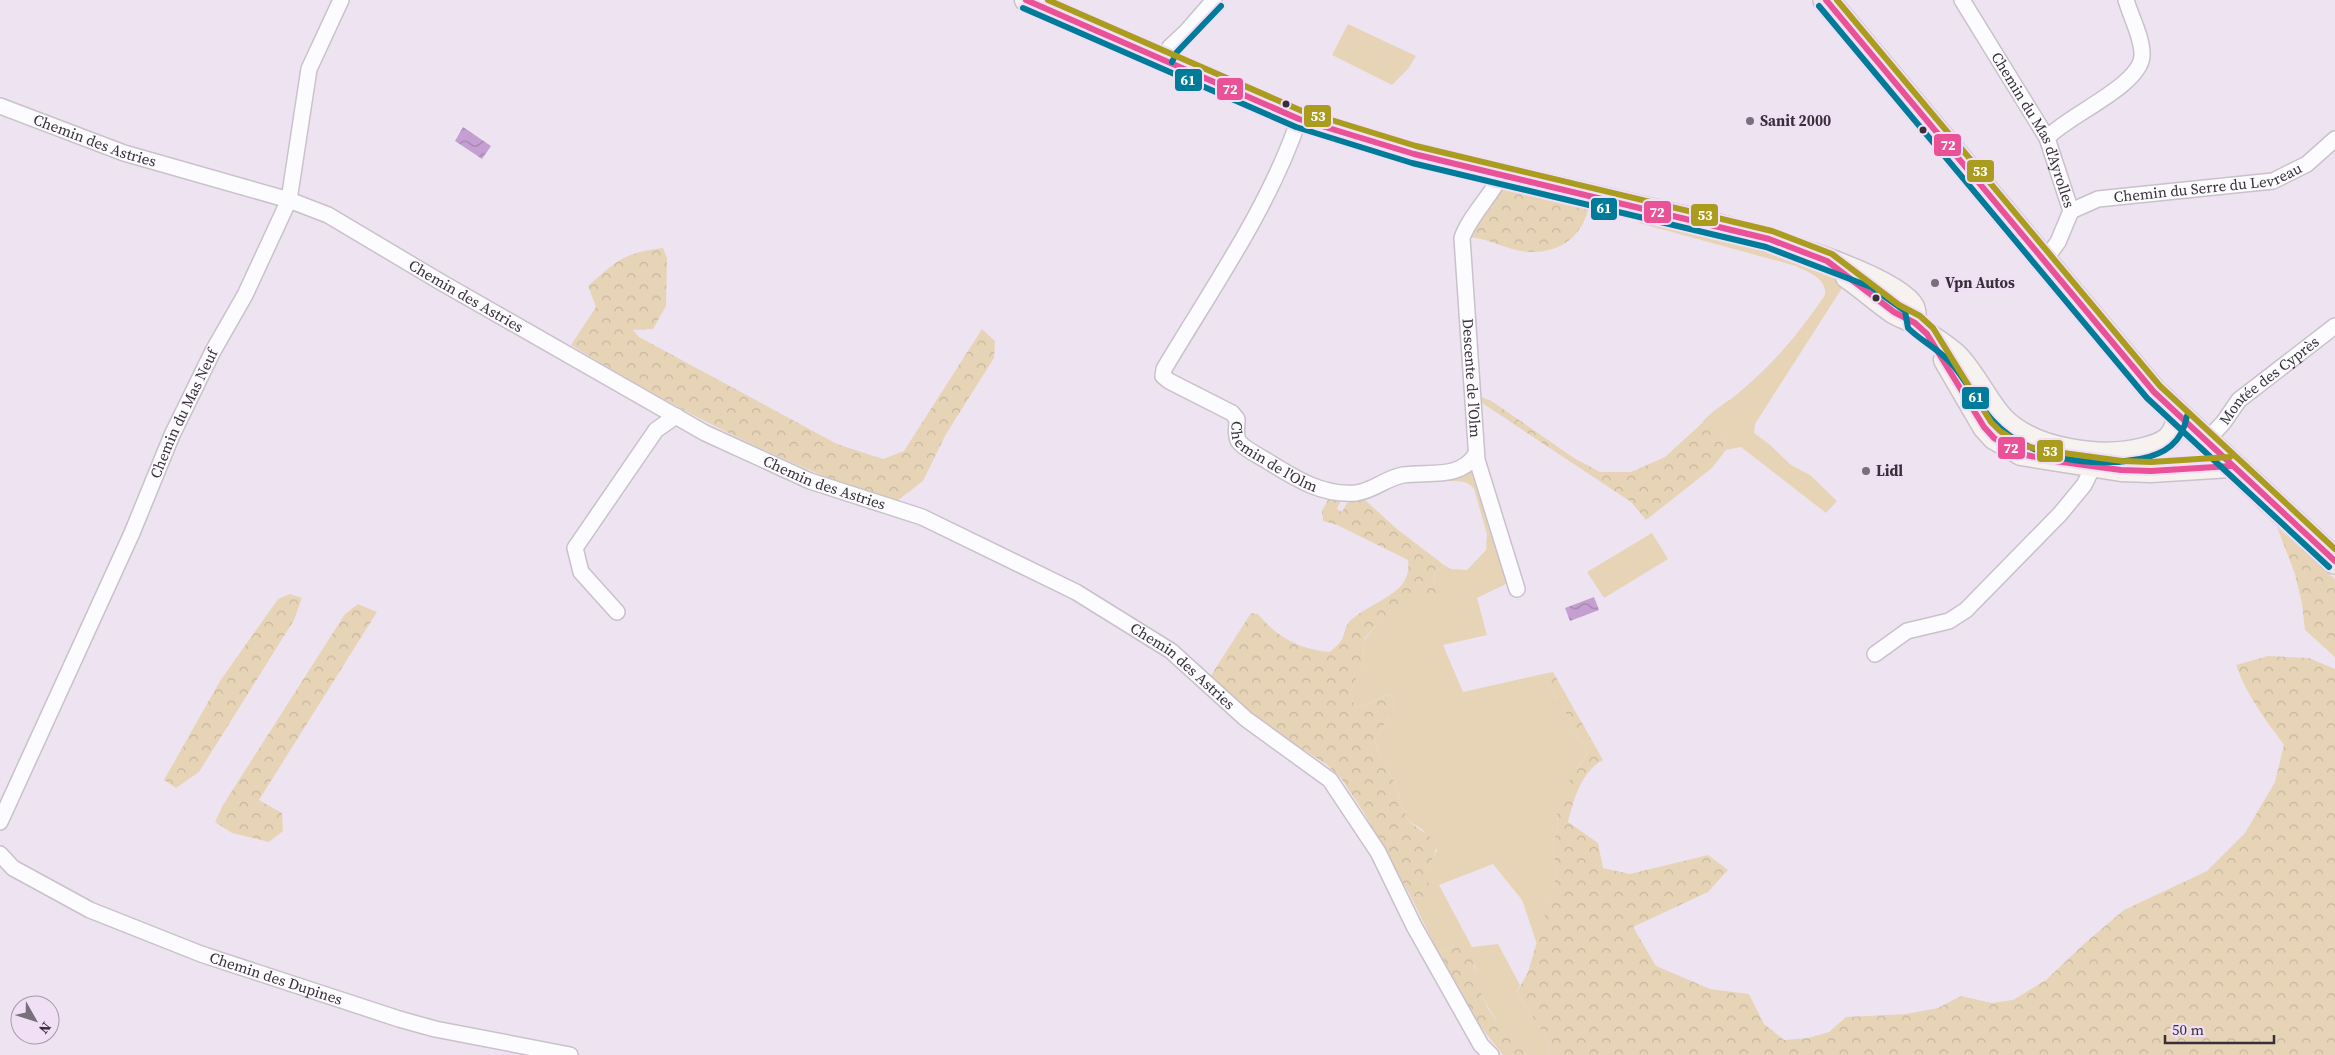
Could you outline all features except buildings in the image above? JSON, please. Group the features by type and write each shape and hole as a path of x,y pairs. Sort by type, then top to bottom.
{"main road":[{"name":"Montée des Cyprès","path":"1826,0 2154,392 2231,466 2335,561"}],"street":[{"name":"Chemin du Mas Neuf","path":"0,822 132,533 172,434 245,295 289,200 309,69 341,0"},
{"path":"1026,0 1164,58 1299,119 1414,154 1769,239 1827,261 1894,312 1943,344 1958,358 1998,413 2016,429 2038,440 2093,460 2151,471 2231,466"},
{"path":"1164,58 1170,47 1214,0"},
{"name":"Chemin du Mas d'Ayrolles","path":"1962,0 2047,138 2071,210 2058,242 2044,261"},
{"path":"2047,138 2060,126 2129,80 2139,68 2142,49 2126,0"},
{"name":"Chemin des Astries","path":"0,106 124,153 289,200 328,215 447,286 705,433 810,481 922,517 1076,592 1170,651 1246,719 1330,780 1378,852 1414,926 1481,1044 1491,1055"},
{"name":"Chemin de l'Olm","path":"1299,119 1275,176 1253,220 1164,369 1163,376 1169,382 1232,413 1237,419 1239,442 1309,486 1328,491 1359,493 1396,476 1450,472 1467,464 1476,454"},
{"name":"Chemin du Serre du Levreau","path":"2071,210 2098,199 2273,181 2307,164 2335,139"},
{"name":"Descente de l'Olm","path":"1502,174 1491,196 1464,230 1462,238 1476,454 1480,474 1517,589"},
{"name":"Montée des Cyprès","path":"2206,441 2224,423 2239,400 2335,326"},
{"path":"617,612 581,572 575,548 656,430 676,416"},
{"path":"2093,460 2156,446 2171,436 2177,428 2178,416"},
{"path":"1875,654 1907,631 1949,621 1966,610 2060,514 2084,485 2093,460"},
{"name":"Chemin des Dupines","path":"0,854 12,868 90,910 201,954 435,1029 570,1055"}],"green space":[{"path":"1348,24 1416,56 1408,69 1392,85 1332,55"},
{"path":"1500,190 1524,190 1589,207 1579,230 1572,238 1563,245 1541,252 1516,250 1486,240 1468,237"},
{"path":"1645,216 1773,250 1821,269 1844,285 1755,424 1754,433 1791,465 1810,475 1837,501 1826,513 1741,447 1726,450 1725,435 1710,422 1701,424 1710,414 1755,379 1787,346 1825,295 1823,284 1816,277 1796,266 1639,223"},
{"path":"663,248 667,258 666,306 653,329 633,330 639,337 837,444 883,459 904,451 982,329 995,341 994,358 946,434 923,481 897,501 824,476 752,444 690,413 571,345 596,307 588,286 622,259 639,252"},
{"path":"1482,397 1493,402 1574,458 1600,472 1631,472 1665,457 1701,424 1710,422 1720,426 1725,434 1726,450 1712,468 1646,520 1631,502 1476,399"},
{"path":"1472,466 1513,576 1504,585 1477,598 1487,635 1443,645 1463,692 1543,674 1588,752 1580,764 1557,815 1558,829 1553,843 1556,878 1537,944 1522,900 1493,864 1439,885 1472,947 1498,944 1520,985 1517,992 1549,1042 1548,1055 1527,1055 1500,1026 1485,1002 1476,980 1475,966 1456,943 1439,954 1411,897 1423,899 1427,870 1437,850 1422,829 1408,821 1394,781 1378,754 1375,740 1395,706 1390,694 1356,708 1350,694 1355,680 1363,669 1364,640 1379,622 1434,583 1435,572 1444,565 1451,569 1467,570 1486,550 1487,534 1474,489 1466,483 1448,481 1447,478"},
{"path":"1330,496 1341,500 1337,509 1342,512 1347,503 1360,499 1365,500 1397,529 1444,565 1435,572 1434,583 1438,593 1415,600 1379,622 1364,639 1363,669 1355,680 1350,694 1356,708 1390,694 1395,706 1375,740 1378,754 1394,781 1408,821 1436,841 1436,849 1427,870 1427,876 1433,892 1423,899 1411,897 1364,813 1341,778 1326,764 1253,717 1210,677 1251,613 1258,614 1273,630 1290,641 1308,648 1330,652 1341,641 1347,624 1351,620 1390,595 1404,581 1408,572 1408,560 1337,525 1323,521 1322,511"},
{"path":"2277,527 2335,579 2335,657 2305,630 2302,604 2295,574"},
{"path":"1652,533 1668,559 1604,598 1587,572"},
{"path":"290,594 302,598 294,620 199,772 176,788 164,780 220,681 278,599"},
{"path":"358,604 377,612 259,800 282,813 283,831 269,842 232,833 215,822 223,805 345,614"},
{"path":"2268,656 2309,658 2335,669 2335,1055 1548,1055 1549,1042 1517,992 1528,972 1556,878 1553,843 1558,829 1557,815 1568,783 1588,752 1543,674 1553,672 1603,760 1595,765 1584,779 1576,795 1568,822 1598,843 1603,868 1630,874 1708,855 1728,870 1708,892 1633,927 1656,966 1710,989 1749,994 1764,1024 1784,1040 1808,1038 1829,1032 1846,1017 1906,1014 1938,1008 1961,996 1992,1003 2013,1000 2046,980 2124,910 2207,871 2245,833 2275,782 2284,745 2251,697 2236,665"},
{"path":"1456,943 1466,945 1474,965 1481,993 1492,1015 1527,1055 1503,1055 1473,1017 1439,954"}],"water":[{"path":"463,127 491,146 482,159 455,141"},
{"path":"1594,597 1599,610 1570,621 1565,608"}],"transit line":[{"name":"72","path":"1026,0 1299,119 1414,154 1769,239 1827,261 1894,312 1915,323 1927,334 1984,427 1994,438 2021,454 2055,461 2121,470 2151,471 2231,466"},
{"name":"53","path":"1048,0 1302,111 1416,146 1772,231 1832,254 1899,305 1920,316 1933,328 1991,422 2000,431 2024,446 2122,461 2151,462 2230,457"},
{"name":"72","path":"1826,0 2154,392 2335,561"},
{"name":"53","path":"1837,0 2160,386 2335,549"},
{"name":"61","path":"1172,62 1177,52 1221,6"},
{"name":"61","path":"1819,6 2147,398 2329,567"},
{"name":"61","path":"1023,8 1296,127 1412,163 1766,247 1871,287 1905,311 1908,328 1950,362 1992,420 2006,433 2023,444 2041,452 2081,461 2101,462 2121,462 2149,457 2165,450 2177,440 2185,425 2187,416"}],"place":[{"name":"Sanit 2000","path":"1750,121"},
{"name":"Vpn Autos","path":"1935,283"},
{"name":"Lidl","path":"1866,471"}]}
